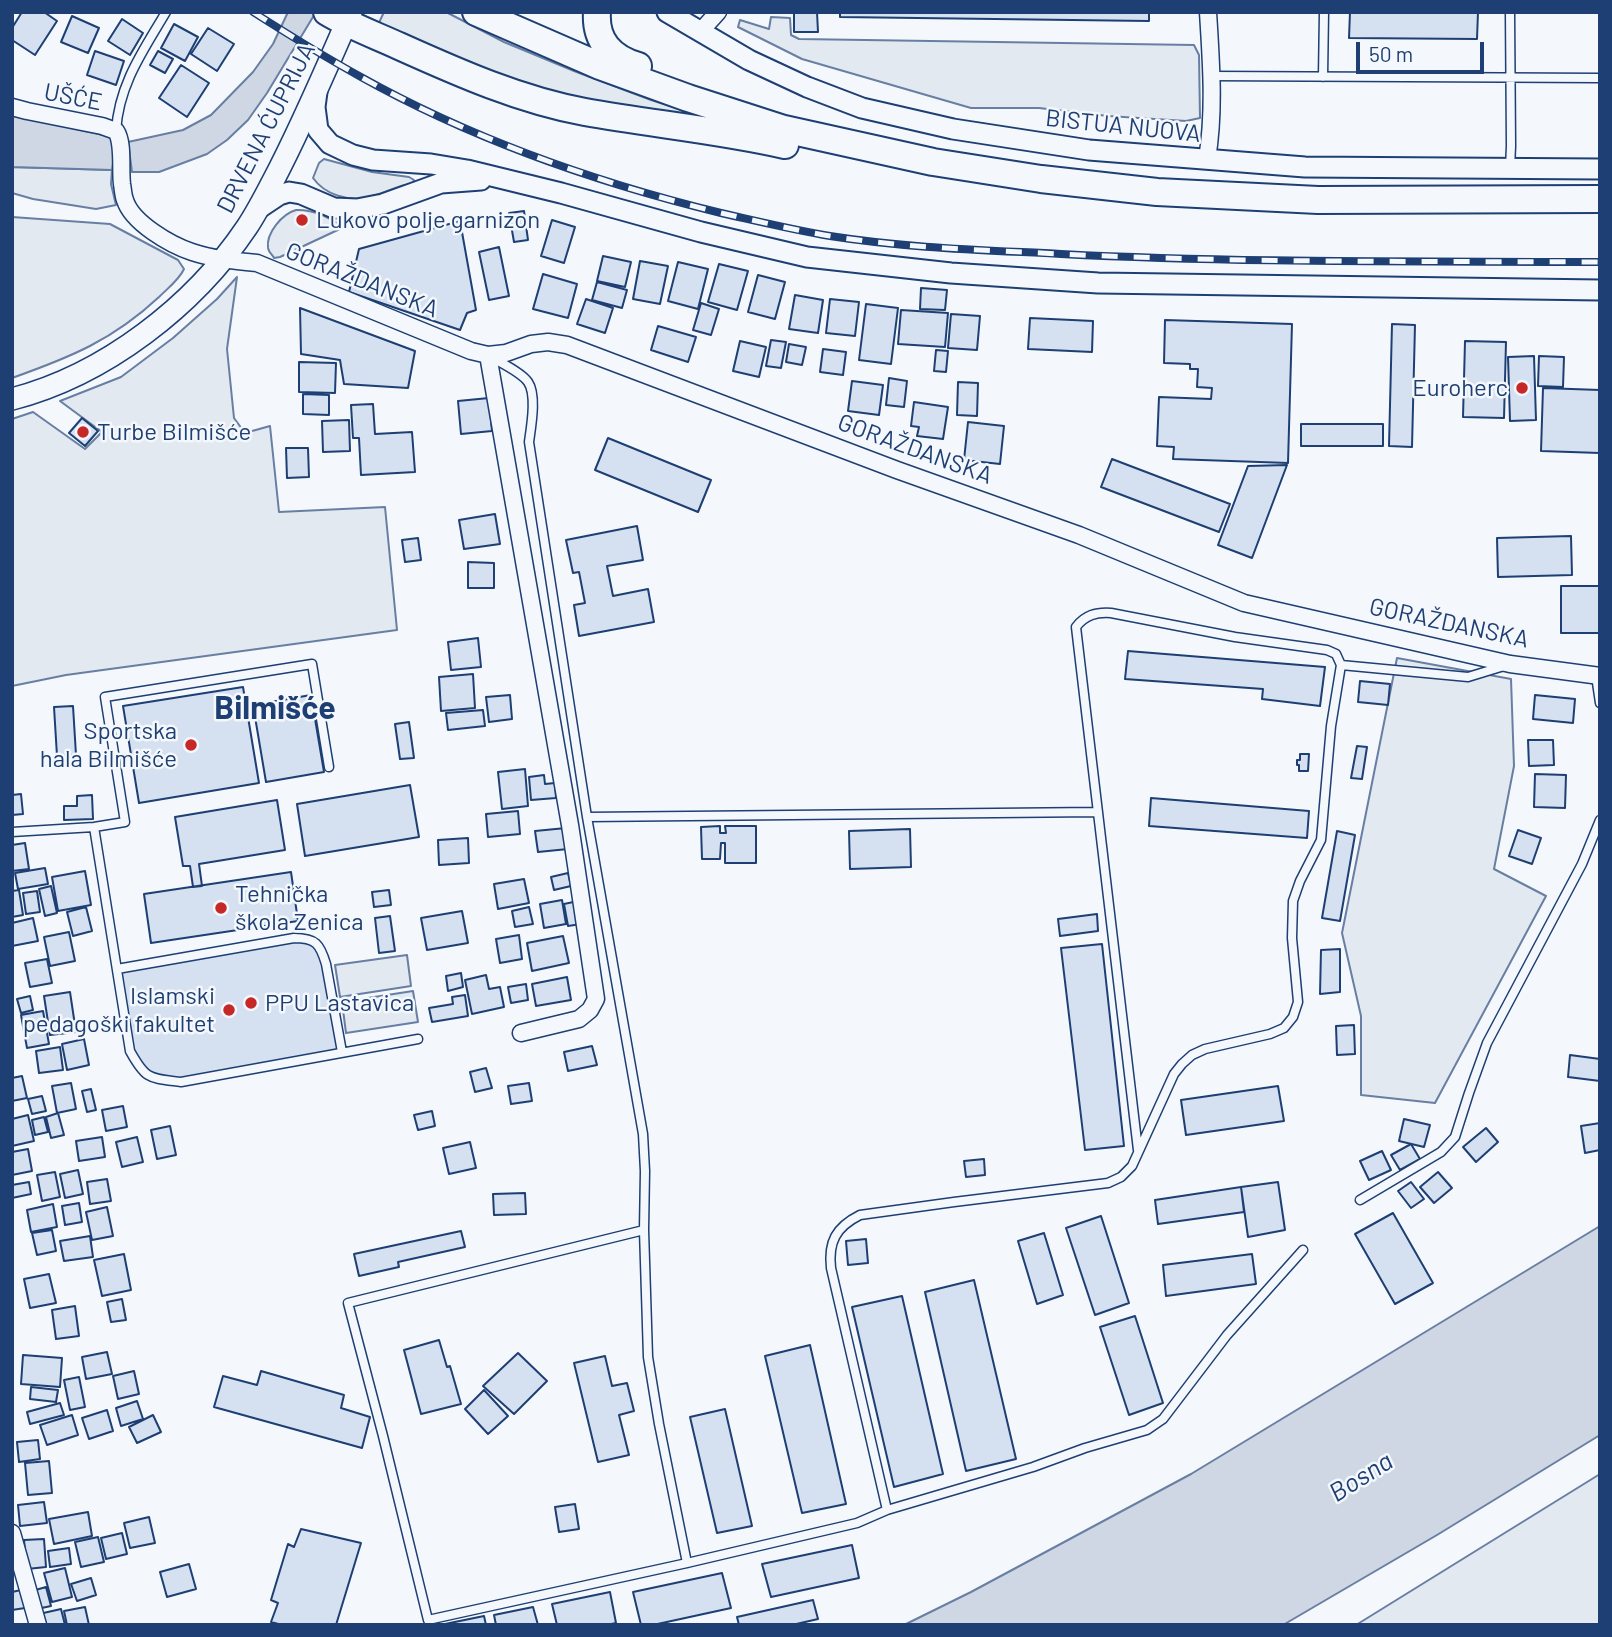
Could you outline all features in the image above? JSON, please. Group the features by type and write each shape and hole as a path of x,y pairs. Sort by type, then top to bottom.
{"highway":[{"path":"476,12 600,66 688,98 784,129 933,162 1041,179 1157,192 1318,200 1600,199"},
{"path":"599,14 597,29 601,42 611,52 632,64 735,98 887,141 912,150 933,162"},
{"path":"341,16 453,71 526,97 584,112 723,132 864,163 894,166 933,162"}],"main road":[{"name":"DRVENA ĆUPRIJA","path":"12,399 83,372 122,350 160,322 192,293 223,259 258,209 297,134 317,90 341,16"}],"street":[{"name":"BISTUA NUOVA","path":"667,12 749,60 807,87 862,108 953,129 1089,149 1305,167 1600,169"},
{"path":"700,32 718,12"},
{"path":"1207,159 1211,136 1208,12"},
{"path":"317,90 315,107 318,130 330,144 353,155 373,160 449,167 510,180 701,232 807,257 951,273 1111,283 1600,290"},
{"name":"UŠĆE","path":"12,107 110,128 118,135"},
{"name":"GORAŽDANSKA","path":"118,135 125,202 150,230 192,252 257,263 471,351 488,355 506,353 531,344 548,342 567,345 897,470 1079,535 1244,603 1510,664 1598,676"},
{"path":"258,209 279,195 289,192 334,208 356,209 383,204 441,183 510,180"},
{"path":"488,355 570,825 596,999 590,1010 579,1019 521,1033"},
{"path":"12,1533 38,1625"}],"lane":[{"path":"118,135 117,113 125,85 166,12"},
{"path":"1323,77 1324,12"},
{"path":"1510,12 1510,168"},
{"path":"1211,76 1600,78"},
{"path":"488,355 529,383 534,412 529,442 587,817 643,1134 648,1357 687,1563"},
{"path":"887,1510 831,1268 830,1256 834,1237 841,1228 860,1215 1108,1183 1121,1177 1132,1166 1139,1153 1174,1074 1182,1063 1205,1049 1270,1034 1284,1028 1293,1017 1298,1002 1292,938 1293,901 1321,840 1331,726 1341,665 1336,654 1327,650 1235,637 1099,612 1081,620 1076,627 1139,1153"},
{"path":"12,832 94,827 125,822 104,697 312,664 329,768"},
{"path":"1341,665 1468,677 1510,664"},
{"path":"1598,676 1600,703"},
{"path":"587,817 1097,813"},
{"path":"1360,1200 1441,1152 1455,1137 1487,1043 1582,864 1600,820"},
{"path":"94,827 130,1051 141,1071 154,1079 181,1082 418,1039"},
{"path":"117,969 294,938 315,941 322,950 326,964 342,1052"},
{"path":"644,1230 348,1303 428,1622 857,1523 887,1510 1147,1430 1163,1419 1227,1335 1303,1250"}],"shaded area":[{"path":"384,12 446,12 504,42 574,71 722,123 558,98 377,27"},
{"path":"771,17 790,18 791,35 799,39 1194,45 1199,55 1200,118 1186,121 1039,108 971,108 802,59 738,27 740,20 769,29"},
{"path":"324,159 414,180 413,183 369,197 346,198 324,189 313,178 319,163"},
{"path":"12,167 112,170 111,184 116,205 96,209 12,193"},
{"path":"296,210 319,214 342,228 274,258 268,248 272,230 280,220"},
{"path":"12,217 110,224 178,260 184,269 142,312 108,336 53,363 12,378"},
{"path":"237,277 227,349 234,418 245,433 270,426 279,512 385,507 397,630 66,675 12,686 12,419 33,412 85,449 102,432 60,401 121,377 173,338 217,299"},
{"path":"1397,658 1511,679 1514,766 1494,869 1546,896 1435,1103 1361,1095 1361,1016 1342,933"},
{"path":"407,955 411,986 340,997 335,965"},
{"path":"413,991 418,1022 346,1033 342,1002"},
{"path":"1600,1474 1600,1625 1356,1625"}],"water":[{"path":"288,12 316,12 248,120 207,154 159,172 132,172 128,142 183,130 211,115 253,72 273,44"},
{"path":"12,115 117,138 112,170 12,167"},
{"name":"Bosna","path":"1600,1226 1600,1435 1283,1625 904,1625 1191,1474"}],"building":[{"path":"22,12 44,12 57,21 35,55 12,40 12,28"},
{"path":"794,12 817,12 818,32 794,32"},
{"path":"840,12 1149,12 1149,21 840,17"},
{"path":"1350,12 1478,12 1477,39 1349,38"},
{"path":"72,16 99,28 88,53 61,42"},
{"path":"122,19 143,33 130,55 108,41"},
{"path":"174,24 198,37 185,61 161,48"},
{"path":"208,28 234,44 217,71 191,54"},
{"path":"95,51 124,61 116,85 87,75"},
{"path":"158,51 173,59 165,73 150,65"},
{"path":"181,65 209,83 187,117 159,98"},
{"path":"524,211 528,240 514,242 509,213"},
{"path":"552,220 575,227 564,263 541,256"},
{"path":"460,221 476,310 467,313 460,330 349,292 359,249"},
{"path":"499,247 509,296 489,300 479,252"},
{"path":"603,256 631,262 625,287 597,281"},
{"path":"640,261 668,266 660,304 633,299"},
{"path":"678,262 708,269 698,309 668,301"},
{"path":"719,264 748,271 737,310 708,302"},
{"path":"543,274 577,284 568,318 533,309"},
{"path":"758,275 785,282 775,319 748,312"},
{"path":"597,282 627,290 622,308 592,300"},
{"path":"921,288 947,290 945,310 920,309"},
{"path":"795,295 823,300 818,333 789,329"},
{"path":"586,299 613,308 605,333 577,324"},
{"path":"830,299 859,302 855,336 826,333"},
{"path":"701,303 719,309 711,335 693,330"},
{"path":"866,304 898,308 891,364 859,360"},
{"path":"300,308 415,351 408,388 344,384 340,360 301,354"},
{"path":"901,310 948,313 945,347 898,344"},
{"path":"951,314 980,316 977,350 948,348"},
{"path":"1030,318 1093,321 1092,352 1028,349"},
{"path":"1165,320 1292,324 1288,463 1173,459 1174,447 1157,446 1159,397 1211,399 1212,388 1197,387 1198,369 1190,369 1190,364 1164,363"},
{"path":"1392,324 1415,325 1412,447 1389,446"},
{"path":"658,326 696,337 688,362 651,350"},
{"path":"771,340 786,342 781,368 766,366"},
{"path":"740,341 766,347 759,377 733,371"},
{"path":"1465,341 1506,342 1504,418 1463,417"},
{"path":"789,344 806,347 802,365 786,362"},
{"path":"823,349 846,352 843,375 820,372"},
{"path":"936,350 948,351 946,372 934,371"},
{"name":"Euroherc","path":"1534,356 1536,420 1510,421 1508,357"},
{"path":"1539,356 1564,357 1563,387 1538,386"},
{"path":"299,362 336,363 335,393 299,392"},
{"path":"889,378 907,381 904,407 886,405"},
{"path":"852,381 883,385 879,415 848,411"},
{"path":"958,382 978,383 977,416 957,415"},
{"path":"1543,388 1600,390 1600,453 1541,451"},
{"path":"303,394 329,395 329,415 303,414"},
{"path":"489,398 492,431 461,434 458,401"},
{"path":"914,402 948,407 943,439 917,436 919,427 911,426"},
{"path":"373,404 375,434 412,432 415,472 361,475 359,438 353,438 351,405"},
{"name":"Turbe Bilmišće","path":"82,418 98,431 85,446 69,433"},
{"path":"349,420 350,451 323,452 322,421"},
{"path":"968,422 1004,426 1000,464 964,460"},
{"path":"1301,424 1383,424 1383,446 1301,446"},
{"path":"608,438 711,480 698,512 595,470"},
{"path":"286,448 308,448 309,477 287,478"},
{"path":"1112,459 1230,504 1219,532 1101,487"},
{"path":"1287,465 1252,558 1218,545 1248,466"},
{"path":"495,514 500,544 464,549 459,520"},
{"path":"637,526 643,560 607,566 613,596 648,589 654,622 579,636 574,605 585,603 579,572 573,573 566,540"},
{"path":"1571,536 1572,575 1498,577 1497,538"},
{"path":"418,538 421,560 405,562 402,540"},
{"path":"468,562 494,563 494,588 468,588"},
{"path":"1561,586 1600,586 1600,633 1561,633"},
{"path":"478,638 481,667 451,670 448,642"},
{"path":"1128,651 1325,667 1320,706 1262,699 1263,689 1125,679"},
{"path":"473,674 475,708 441,711 439,677"},
{"path":"1360,681 1390,684 1388,705 1358,702"},
{"name":"Sportska hala Bilmišće","path":"243,687 259,783 139,803 123,706"},
{"path":"311,695 324,772 266,782 253,705"},
{"path":"510,695 512,719 489,722 486,697"},
{"path":"1535,695 1575,699 1573,723 1533,719"},
{"path":"73,706 76,755 57,756 54,707"},
{"path":"483,710 485,726 448,730 446,713"},
{"path":"409,722 414,758 400,759 395,724"},
{"path":"1528,740 1553,740 1554,765 1529,766"},
{"path":"1357,746 1367,747 1362,779 1351,778"},
{"path":"1300,754 1309,754 1308,771 1299,771 1297,760 1300,760"},
{"path":"525,769 528,806 502,809 498,772"},
{"path":"1535,774 1566,775 1565,808 1534,807"},
{"path":"544,775 545,784 555,783 556,798 531,800 529,777"},
{"path":"410,785 419,837 305,856 297,804"},
{"path":"21,794 23,814 12,815 12,795"},
{"path":"92,795 93,819 64,820 64,806 77,806 77,796"},
{"path":"1151,798 1309,811 1307,838 1149,826"},
{"path":"277,800 285,850 199,864 202,886 193,887 190,866 183,866 175,817"},
{"path":"518,811 520,834 488,837 486,814"},
{"path":"720,826 720,833 726,833 725,826 756,826 756,863 725,863 725,843 721,843 720,859 702,859 701,827"},
{"path":"566,828 568,849 538,852 535,831"},
{"path":"910,829 911,867 850,869 849,831"},
{"path":"1518,830 1541,838 1532,864 1509,856"},
{"path":"1337,831 1355,835 1340,921 1322,918"},
{"path":"468,838 469,863 439,865 438,840"},
{"path":"25,843 29,869 12,871 12,845"},
{"path":"45,868 48,884 18,889 15,873"},
{"path":"85,871 91,905 58,911 52,877"},
{"name":"Tehnička škola Zenica","path":"291,872 298,921 151,943 144,894"},
{"path":"568,873 571,886 554,890 551,877"},
{"path":"524,879 529,903 498,909 494,884"},
{"path":"51,886 57,913 45,916 39,889"},
{"path":"19,890 23,915 12,917 12,891"},
{"path":"389,890 391,905 374,907 372,892"},
{"path":"37,891 40,912 26,914 23,893"},
{"path":"562,900 566,924 544,928 540,904"},
{"path":"578,901 581,924 568,926 564,904"},
{"path":"86,907 92,931 73,936 67,912"},
{"path":"529,907 533,924 515,927 512,911"},
{"path":"462,911 468,943 427,950 421,918"},
{"path":"1097,914 1098,931 1060,936 1058,919"},
{"path":"390,916 395,951 379,953 375,918"},
{"path":"33,918 38,941 12,946 12,923"},
{"path":"69,932 75,961 50,966 44,937"},
{"path":"519,935 522,959 500,963 496,939"},
{"path":"563,936 569,963 532,971 527,943"},
{"name":"Islamski pedagoški fakultet","path":"306,938 322,950 342,1052 181,1082 140,1071 130,1051 117,969"},
{"path":"1102,944 1124,1146 1085,1150 1061,948"},
{"path":"1340,949 1340,992 1320,994 1321,950"},
{"path":"47,959 52,983 30,987 25,963"},
{"path":"461,973 463,987 448,991 446,976"},
{"path":"486,975 489,989 500,987 504,1007 472,1014 465,980"},
{"path":"567,977 571,1000 536,1006 532,984"},
{"path":"526,984 528,1000 511,1003 508,987"},
{"path":"70,992 76,1032 50,1035 44,996"},
{"path":"465,995 468,1016 432,1022 429,1008 453,1004 452,997"},
{"path":"30,996 33,1010 21,1013 17,999"},
{"path":"43,1011 49,1044 27,1048 21,1015"},
{"path":"1354,1025 1355,1054 1337,1055 1336,1026"},
{"path":"84,1039 89,1065 67,1070 62,1044"},
{"path":"592,1046 597,1065 568,1071 564,1052"},
{"path":"60,1047 63,1070 39,1073 36,1051"},
{"path":"1570,1055 1600,1059 1600,1081 1568,1077"},
{"path":"486,1068 492,1088 475,1092 470,1072"},
{"path":"22,1076 27,1098 12,1101 12,1078"},
{"path":"71,1083 76,1109 57,1113 52,1086"},
{"path":"529,1083 532,1101 511,1104 508,1086"},
{"path":"1278,1086 1284,1121 1186,1135 1181,1100"},
{"path":"91,1089 96,1110 87,1112 82,1091"},
{"path":"42,1096 46,1111 32,1114 28,1099"},
{"path":"123,1106 127,1127 106,1131 102,1110"},
{"path":"432,1111 435,1126 418,1130 414,1115"},
{"path":"58,1113 64,1135 51,1138 46,1117"},
{"path":"28,1115 34,1141 12,1146 12,1119"},
{"path":"44,1117 48,1132 35,1135 32,1120"},
{"path":"1404,1119 1430,1125 1424,1147 1399,1141"},
{"path":"1600,1123 1600,1150 1585,1153 1581,1126"},
{"path":"170,1126 176,1155 157,1159 151,1130"},
{"path":"1486,1128 1498,1142 1476,1162 1463,1147"},
{"path":"102,1137 105,1157 79,1161 76,1141"},
{"path":"137,1137 143,1162 122,1167 116,1142"},
{"path":"470,1142 476,1168 449,1174 443,1148"},
{"path":"1411,1144 1420,1159 1400,1170 1391,1155"},
{"path":"28,1149 32,1171 12,1175 12,1152"},
{"path":"1382,1151 1391,1170 1369,1180 1360,1161"},
{"path":"984,1159 985,1175 966,1177 964,1161"},
{"path":"78,1170 83,1194 65,1198 60,1174"},
{"path":"55,1172 60,1197 42,1201 37,1175"},
{"path":"1438,1172 1452,1188 1434,1203 1420,1187"},
{"path":"107,1179 111,1201 90,1204 87,1182"},
{"path":"29,1182 31,1194 12,1198 12,1185"},
{"path":"1278,1182 1285,1230 1248,1237 1241,1187"},
{"path":"1411,1182 1424,1199 1411,1208 1398,1191"},
{"path":"1241,1187 1244,1212 1158,1224 1155,1200"},
{"path":"525,1193 526,1214 494,1215 493,1194"},
{"path":"79,1203 82,1222 65,1225 62,1206"},
{"path":"53,1204 57,1227 31,1232 27,1210"},
{"path":"107,1207 113,1236 92,1240 86,1212"},
{"path":"1393,1213 1433,1283 1395,1304 1355,1234"},
{"path":"1101,1216 1129,1303 1095,1315 1066,1228"},
{"path":"52,1230 56,1251 37,1255 32,1233"},
{"path":"461,1231 465,1247 398,1262 399,1267 359,1276 354,1254"},
{"path":"1044,1233 1063,1295 1037,1304 1018,1241"},
{"path":"90,1236 93,1257 64,1261 60,1241"},
{"path":"866,1239 868,1263 848,1265 846,1241"},
{"path":"124,1254 131,1290 102,1296 94,1260"},
{"path":"1252,1254 1256,1284 1166,1296 1163,1265"},
{"path":"49,1274 56,1303 30,1308 24,1279"},
{"path":"974,1280 1016,1459 966,1471 925,1292"},
{"path":"902,1296 943,1474 894,1487 852,1307"},
{"path":"122,1299 126,1320 111,1322 107,1302"},
{"path":"75,1306 79,1336 56,1339 52,1310"},
{"path":"1135,1316 1163,1403 1129,1415 1100,1327"},
{"path":"439,1340 461,1404 421,1414 404,1350"},
{"path":"810,1345 846,1504 802,1513 765,1356"},
{"path":"107,1352 112,1374 86,1379 82,1357"},
{"path":"518,1353 547,1381 514,1414 483,1386"},
{"path":"23,1355 62,1358 60,1387 21,1384"},
{"path":"605,1356 612,1386 627,1383 634,1411 619,1415 629,1455 598,1462 574,1363"},
{"path":"134,1371 139,1394 118,1399 113,1376"},
{"path":"261,1371 344,1395 341,1408 370,1417 362,1448 214,1407 223,1376 257,1385"},
{"path":"79,1377 85,1407 70,1410 64,1380"},
{"path":"31,1387 58,1390 56,1402 30,1399"},
{"path":"484,1390 508,1416 488,1434 465,1409"},
{"path":"137,1401 143,1419 121,1426 116,1408"},
{"path":"60,1403 64,1415 30,1424 27,1412"},
{"path":"725,1409 752,1526 717,1533 690,1417"},
{"path":"107,1410 113,1431 89,1439 82,1418"},
{"path":"72,1415 78,1435 47,1445 40,1425"},
{"path":"153,1415 161,1432 137,1443 129,1427"},
{"path":"38,1440 40,1459 19,1462 17,1442"},
{"path":"49,1461 52,1493 28,1495 25,1463"},
{"path":"44,1502 47,1523 20,1526 18,1505"},
{"path":"575,1504 579,1529 559,1532 555,1507"},
{"path":"88,1512 92,1536 54,1544 49,1519"},
{"path":"149,1517 155,1543 130,1548 124,1523"},
{"path":"301,1529 361,1543 336,1625 282,1625 271,1622 278,1603 271,1600 288,1544 294,1547"},
{"path":"122,1533 127,1554 106,1559 101,1538"},
{"path":"98,1537 104,1562 81,1567 75,1542"},
{"path":"44,1539 46,1567 27,1569 24,1540"},
{"path":"852,1545 859,1578 771,1597 762,1564"},
{"path":"69,1548 71,1564 50,1567 48,1551"},
{"path":"189,1564 196,1589 167,1597 160,1572"},
{"path":"65,1568 72,1597 52,1602 44,1573"},
{"path":"722,1573 731,1608 653,1625 641,1625 633,1592"},
{"path":"91,1578 96,1595 77,1601 71,1584"},
{"path":"46,1587 51,1606 37,1609 32,1591"},
{"path":"21,1590 25,1608 12,1610 12,1592"},
{"path":"610,1592 616,1623 557,1625 552,1604"},
{"path":"813,1600 818,1619 792,1625 739,1625 737,1617"},
{"path":"85,1607 89,1625 67,1625 64,1611"},
{"path":"533,1607 538,1625 496,1625 494,1615"},
{"path":"61,1609 65,1625 42,1625 39,1614"},
{"path":"484,1616 486,1625 445,1624"}],"railway":[{"path":"253,12 307,46 403,99 536,157 675,201 816,234 916,246 1128,257 1600,262"}],"place":[{"name":"Lukovo polje garnizon","path":"302,220"},
{"name":"Euroherc","path":"1522,388"},
{"name":"Turbe Bilmišće","path":"83,432"},
{"name":"Sportska hala Bilmišće","path":"191,745"},
{"name":"Tehnička škola Zenica","path":"221,908"},
{"name":"PPU Lastavica","path":"251,1003"},
{"name":"Islamski pedagoški fakultet","path":"229,1010"}],"district":[{"name":"Bilmišće","path":"275,708"}]}
